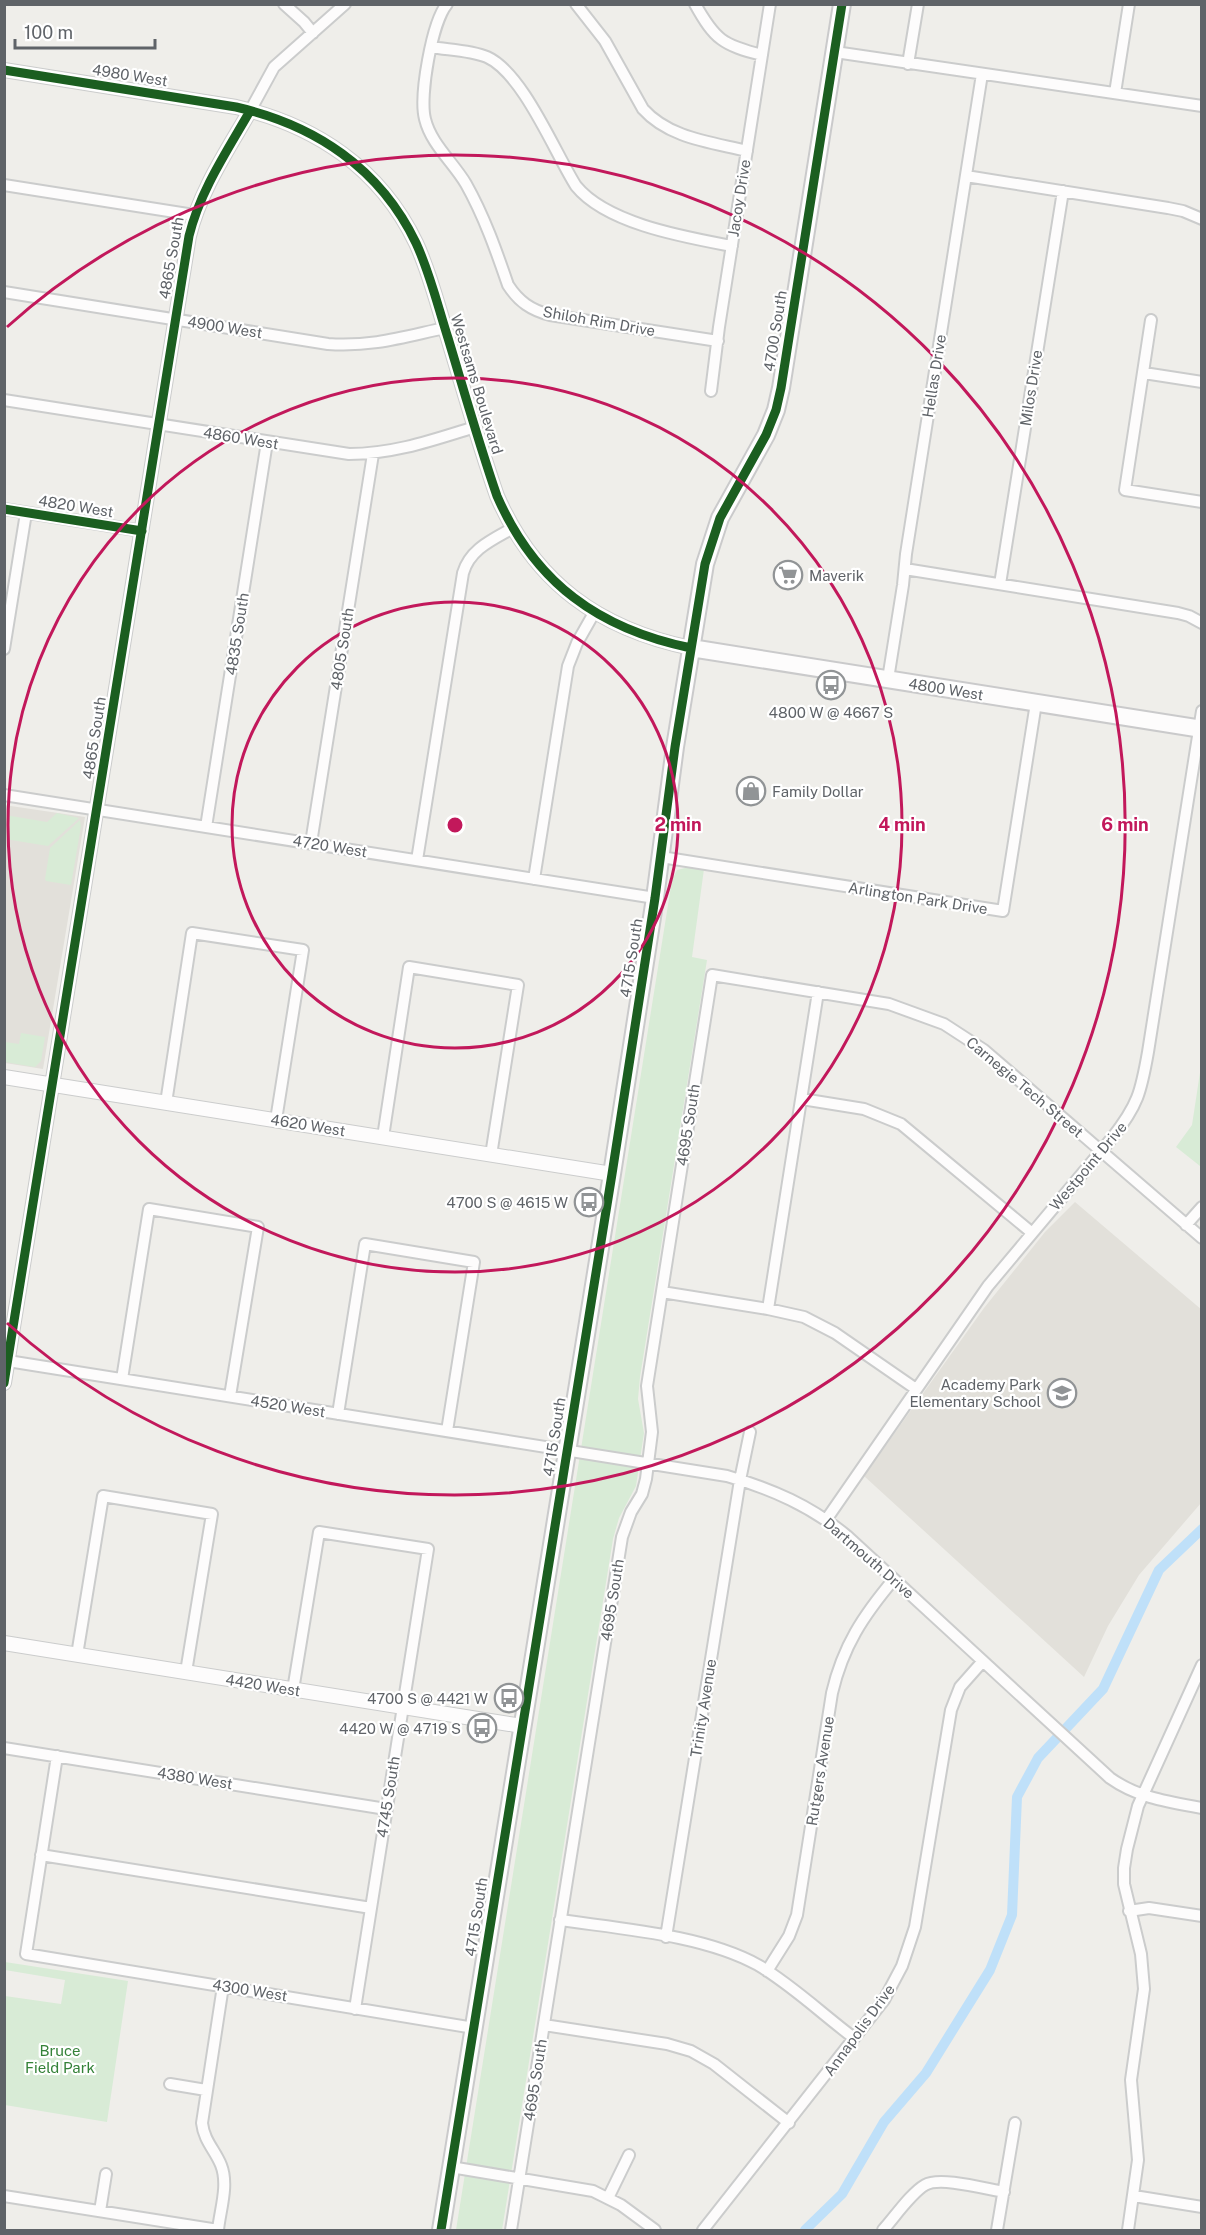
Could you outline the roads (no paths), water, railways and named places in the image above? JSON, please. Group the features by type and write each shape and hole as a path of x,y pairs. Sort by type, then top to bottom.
{"main road":[{"name":"4700 South","path":"691,648 708,551 720,518 766,435 779,399 842,4"},
{"name":"4800 West","path":"691,648 1200,729"},
{"name":"4715 South","path":"441,2230 656,898 691,648"}],"street":[{"path":"284,4 313,33"},
{"path":"250,111 274,68 345,4"},
{"name":"Shiloh Rim Drive","path":"447,4 437,20 431,47 423,96 424,118 431,136 458,172 478,206 508,285 520,301 536,311 550,315 718,341"},
{"path":"576,4 605,41 639,102 651,118 675,132 747,151"},
{"path":"695,4 711,31 718,38 733,47 762,55"},
{"name":"Jacoy Drive","path":"711,391 770,4"},
{"path":"908,64 918,4"},
{"path":"1115,93 1129,4"},
{"path":"431,47 485,56 502,68 530,104 576,186 584,196 599,207 623,219 732,246"},
{"path":"835,52 1202,106"},
{"name":"4980 West","path":"4,70 250,111"},
{"name":"Hellas Drive","path":"888,680 982,74"},
{"name":"4865 South","path":"4,1383 175,320 194,215 250,111"},
{"name":"Westsams Boulevard","path":"250,111 289,123 325,140 359,167 390,200 416,243 497,496 513,528 544,571 562,589 594,614 636,634 691,648"},
{"path":"966,176 1176,209 1202,219"},
{"path":"4,184 194,215"},
{"name":"Milos Drive","path":"1000,584 1063,191"},
{"name":"4900 West","path":"4,292 345,345 382,343 445,328"},
{"path":"1151,320 1125,490 1202,502"},
{"path":"1144,373 1202,382"},
{"name":"4860 West","path":"4,400 349,454 373,454 400,450 475,427"},
{"name":"4835 South","path":"206,827 267,442"},
{"name":"4805 South","path":"311,843 373,454"},
{"name":"4820 West","path":"4,509 142,531"},
{"path":"4,649 26,513"},
{"path":"417,860 463,573 475,551 513,528"},
{"path":"904,569 1178,613 1202,623"},
{"path":"534,879 568,666 577,643 594,614"},
{"name":"Arlington Park Drive","path":"661,857 1003,911 1036,703"},
{"name":"Westpoint Drive","path":"826,1520 988,1286 1130,1116 1142,1085 1202,711"},
{"name":"4720 West","path":"4,795 656,898"},
{"path":"166,1103 192,933 303,950 276,1120"},
{"path":"383,1137 409,967 518,985 492,1155"},
{"name":"Carnegie Tech Street","path":"712,975 889,1004 944,1024 984,1050 1202,1238"},
{"name":"4695 South","path":"511,2230 622,1537 628,1518 642,1494 648,1463 652,1432 647,1386 712,975"},
{"path":"768,1309 818,992"},
{"name":"4620 West","path":"4,1077 612,1174"},
{"path":"802,1099 864,1109 901,1124 1031,1232"},
{"path":"1186,1225 1202,1207"},
{"path":"122,1379 149,1209 258,1227 230,1396"},
{"path":"338,1414 365,1244 474,1262 447,1431"},
{"path":"662,1292 794,1314 820,1324 916,1389"},
{"name":"4520 West","path":"8,1361 567,1450"},
{"name":"Trinity Avenue","path":"666,1937 740,1480 750,1432"},
{"name":"Dartmouth Drive","path":"567,1450 740,1480 775,1491 826,1520 894,1579 1110,1778 1143,1795 1163,1802 1202,1808"},
{"path":"77,1655 103,1496 212,1514 186,1672"},
{"name":"4745 South","path":"293,1690 319,1532 428,1549 355,2009"},
{"name":"Rutgers Avenue","path":"767,1971 789,1936 797,1915 832,1694 840,1667 857,1628 894,1579"},
{"name":"4420 West","path":"4,1643 522,1726"},
{"name":"Annapolis Drive","path":"703,2230 789,2123 891,1989 908,1953 915,1927 951,1710 960,1687 983,1661"},
{"path":"1128,2230 1134,2196 1138,2147 1131,2080 1144,1997 1144,1978 1141,1954 1124,1884 1124,1868 1132,1828 1143,1795 1202,1665"},
{"name":"4380 West","path":"4,1748 386,1809"},
{"path":"57,1756 41,1855 371,1908"},
{"name":"4300 West","path":"41,1855 26,1954 474,2028"},
{"path":"1129,1911 1149,1908 1202,1916"},
{"path":"560,1920 666,1937 717,1948 740,1956 767,1971 854,2038"},
{"path":"4,2196 218,2230 224,2175 203,2133 202,2113 223,1986"},
{"path":"544,2025 667,2044 699,2054 789,2123"},
{"path":"170,2084 206,2090"},
{"path":"998,2230 1015,2123"},
{"path":"608,2198 629,2155"},
{"path":"451,2167 584,2189 608,2198 655,2230"},
{"path":"100,2211 106,2174"},
{"path":"883,2230 919,2190 930,2183 937,2181 1004,2192"},
{"path":"1134,2196 1202,2207"}],"waterway":[{"path":"805,2230 842,2194 884,2122 926,2073 990,1970 1012,1915 1017,1797 1038,1758 1103,1689 1159,1570 1202,1529"}],"place":[{"name":"Maverik","path":"788,575"},
{"name":"4800 W @ 4667 S","path":"831,685"},
{"name":"Family Dollar","path":"751,791"},
{"name":"4700 S @ 4615 W","path":"589,1202"},
{"name":"Academy Park Elementary School","path":"1062,1393"},
{"name":"4700 S @ 4421 W","path":"509,1698"},
{"name":"4420 W @ 4719 S","path":"482,1728"}],"park label":[{"name":"Bruce Field Park","path":"60,2058"}]}
